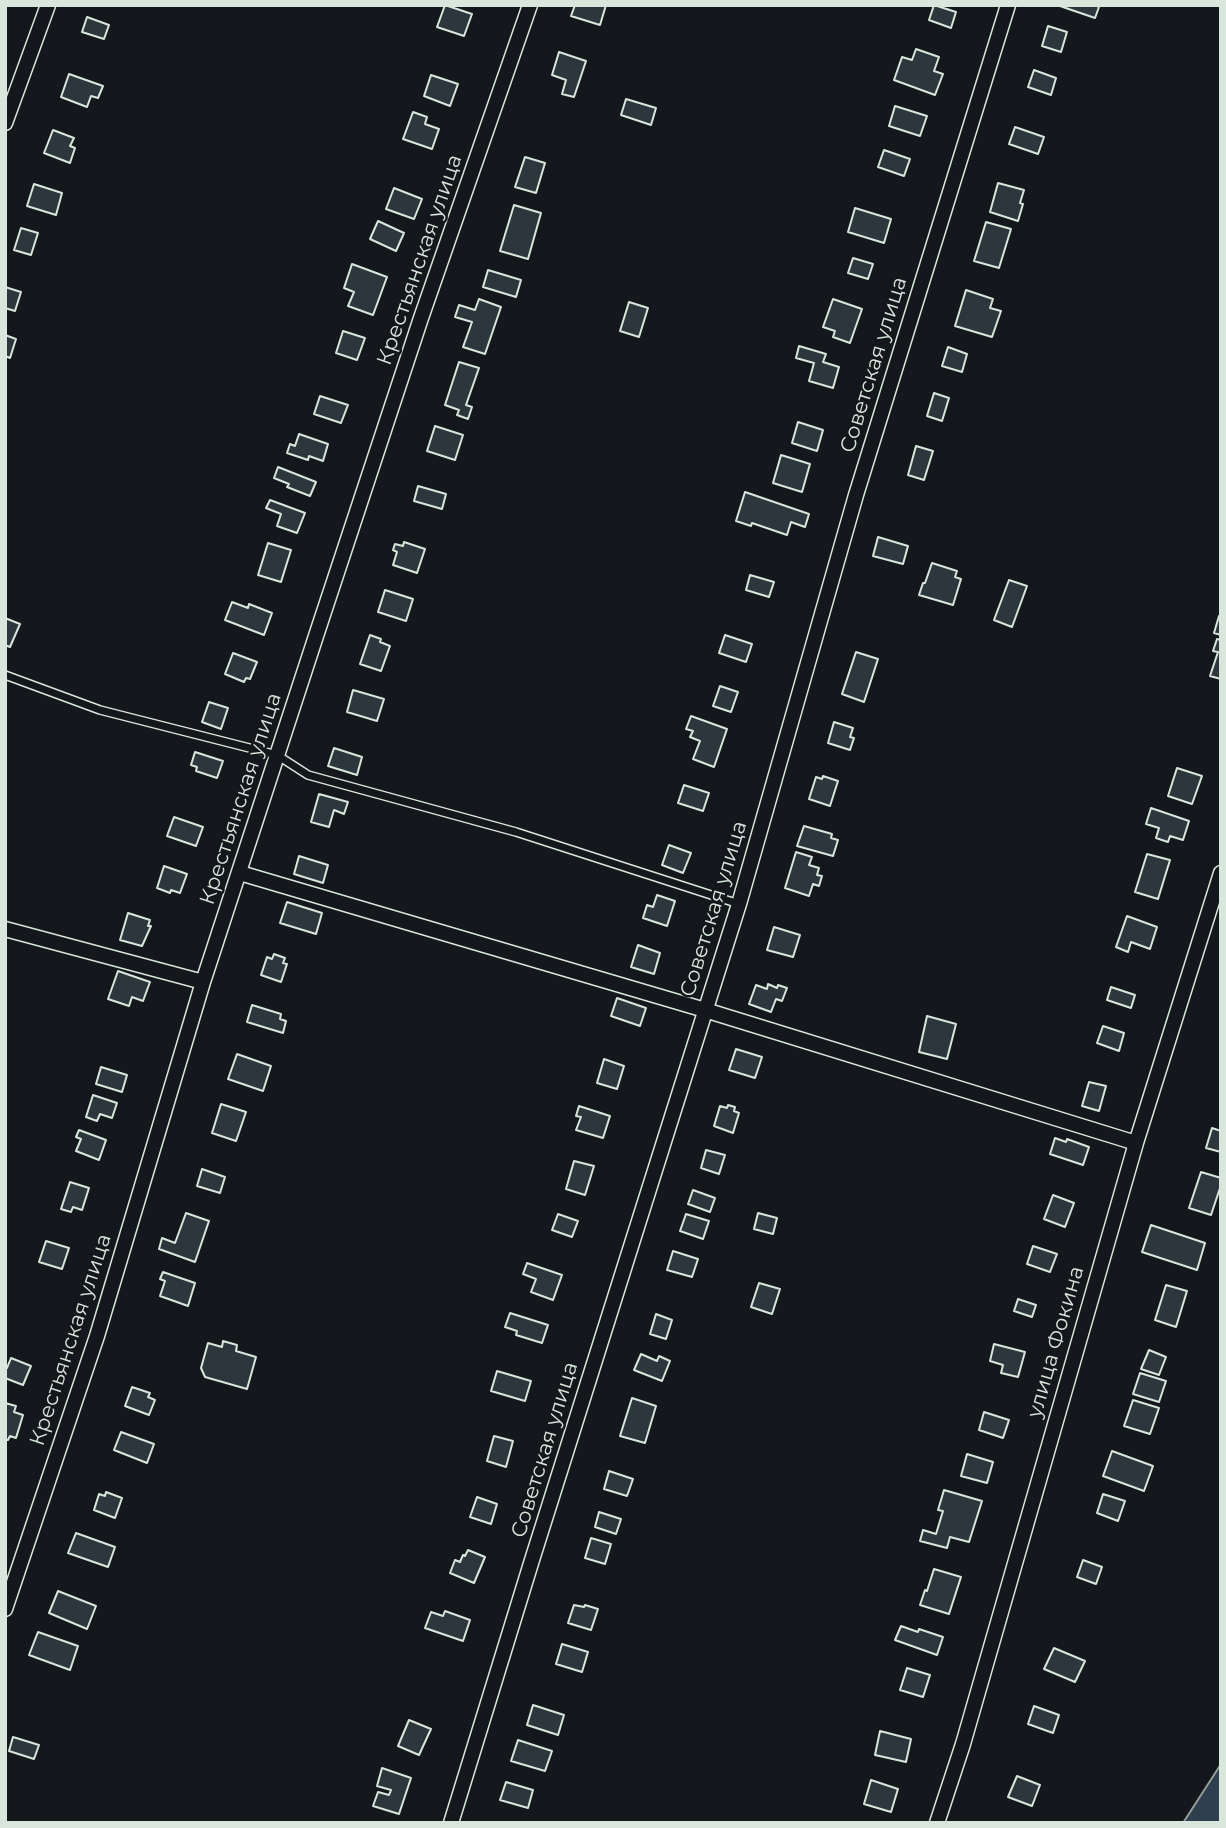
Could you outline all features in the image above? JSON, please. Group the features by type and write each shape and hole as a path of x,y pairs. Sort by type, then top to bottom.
{"street":[{"path":"5,123 48,5"},
{"name":"Крестьянская улица","path":"5,1609 97,1336 203,982 277,755 421,318 530,5"},
{"name":"Советская улица","path":"452,1823 524,1585 739,904 856,495 1008,5"},
{"path":"240,873 705,1010 1136,1143"},
{"name":"улица Фокина","path":"937,1823 963,1744 1136,1143 1219,884"},
{"path":"5,929 203,982"}],"lane":[{"path":"5,675 100,710 277,755 308,775 516,832 739,904"}],"water":[{"path":"1221,1764 1221,1823 1183,1823"}],"building":[{"path":"445,5 472,14 464,36 437,27"},
{"path":"575,5 606,5 600,25 571,16"},
{"path":"934,5 956,12 951,28 929,20"},
{"path":"1057,5 1095,5 1099,7 1095,18"},
{"path":"87,17 109,25 104,39 82,32"},
{"path":"1048,26 1067,32 1061,52 1042,46"},
{"path":"916,49 939,57 934,71 943,74 935,95 894,80 902,57 912,60"},
{"path":"559,52 586,61 574,97 562,94 566,80 552,75"},
{"path":"1034,70 1056,78 1051,95 1028,87"},
{"path":"69,74 103,86 98,98 91,96 87,107 61,97"},
{"path":"431,75 458,84 450,106 424,96"},
{"path":"626,99 656,108 651,125 621,115"},
{"path":"895,106 927,116 920,136 889,126"},
{"path":"413,112 427,117 425,124 439,129 432,149 403,139"},
{"path":"1015,127 1044,137 1038,154 1009,144"},
{"path":"53,130 74,138 70,146 75,148 70,163 44,153"},
{"path":"884,150 910,159 904,176 878,167"},
{"path":"525,157 545,163 536,193 515,187"},
{"path":"998,183 1024,190 1018,221 990,212"},
{"path":"34,184 62,193 56,215 27,206"},
{"path":"394,188 422,199 414,219 386,209"},
{"path":"514,205 541,213 528,259 500,251"},
{"path":"855,208 891,219 884,243 848,232"},
{"path":"378,221 404,233 396,251 370,239"},
{"path":"986,222 1011,229 999,268 974,261"},
{"path":"21,228 38,233 31,255 14,250"},
{"path":"853,258 873,264 868,279 848,273"},
{"path":"352,264 387,277 373,315 348,306 354,292 344,288"},
{"path":"488,270 521,280 516,297 483,287"},
{"path":"5,287 21,292 15,311 5,308"},
{"path":"966,290 993,299 990,308 1001,311 992,337 955,326"},
{"path":"479,299 501,307 485,354 463,347 472,322 455,317 459,305 475,310"},
{"path":"833,299 862,309 850,343 833,337 835,331 823,327"},
{"path":"629,302 648,308 639,337 620,331"},
{"path":"343,331 365,338 357,360 336,353"},
{"path":"5,335 16,339 10,358 5,356"},
{"path":"799,346 826,354 823,362 839,367 833,388 809,381 814,363 796,358"},
{"path":"948,347 967,354 962,372 942,366"},
{"path":"459,362 479,368 466,405 472,407 468,419 457,415 459,410 445,405"},
{"path":"934,393 949,398 942,421 927,416"},
{"path":"320,396 348,405 341,423 314,414"},
{"path":"798,422 823,430 817,451 792,443"},
{"path":"435,426 463,435 455,460 427,451"},
{"path":"299,434 328,444 323,461 309,456 308,460 287,453 290,444 295,446"},
{"path":"916,446 933,451 924,480 908,475"},
{"path":"781,455 810,464 802,492 773,483"},
{"path":"278,467 316,482 310,496 287,487 289,484 274,478"},
{"path":"418,486 446,494 442,509 414,501"},
{"path":"745,492 809,514 805,527 791,522 787,535 752,523 751,526 736,521"},
{"path":"270,500 305,513 297,533 277,526 281,514 266,508"},
{"path":"878,537 908,546 903,564 873,556"},
{"path":"404,542 425,549 417,573 393,565 397,552 393,550 395,544 403,546"},
{"path":"268,543 291,550 281,582 258,575"},
{"path":"932,563 957,571 955,577 961,579 953,605 919,595"},
{"path":"750,575 774,582 769,597 746,590"},
{"path":"1009,580 1027,586 1012,627 994,620"},
{"path":"385,590 413,599 406,621 378,612"},
{"path":"232,602 248,608 249,604 272,613 264,635 225,620"},
{"path":"1219,616 1221,617 1221,635 1214,633"},
{"path":"5,618 20,624 10,647 5,645"},
{"path":"370,635 390,646 381,671 360,664"},
{"path":"725,635 752,644 746,662 719,653"},
{"path":"1217,639 1221,640 1221,679 1210,676 1218,652 1213,651"},
{"path":"856,652 878,659 864,702 842,694"},
{"path":"233,653 257,662 250,679 246,678 244,682 225,674"},
{"path":"720,686 738,692 731,712 713,706"},
{"path":"353,690 384,699 377,721 347,712"},
{"path":"209,702 228,708 221,729 202,722"},
{"path":"691,716 727,729 714,767 693,759 700,741 690,737 693,731 686,729"},
{"path":"834,722 853,728 850,737 854,738 850,750 828,743"},
{"path":"334,748 362,757 357,775 328,766"},
{"path":"195,752 223,761 217,778 196,771 197,767 191,765"},
{"path":"1177,768 1202,776 1192,804 1168,796"},
{"path":"823,776 838,781 830,806 809,799 816,777 822,779"},
{"path":"684,785 709,793 703,811 678,803"},
{"path":"319,794 348,802 344,814 334,810 329,827 311,822"},
{"path":"1151,808 1189,821 1183,840 1170,836 1168,842 1156,838 1159,828 1146,824"},
{"path":"174,817 203,827 196,846 167,836"},
{"path":"804,826 832,834 831,838 838,840 833,856 797,846"},
{"path":"669,845 691,853 683,873 662,865"},
{"path":"796,852 812,857 809,865 819,868 817,875 822,876 819,886 813,884 809,896 785,888"},
{"path":"1147,854 1170,860 1158,899 1135,892"},
{"path":"299,856 328,865 323,883 294,874"},
{"path":"164,866 187,874 180,893 171,890 170,893 157,888"},
{"path":"657,895 675,901 667,926 643,918 647,905 653,907"},
{"path":"287,902 322,913 316,934 280,923"},
{"path":"128,913 150,920 148,926 151,926 142,946 120,940"},
{"path":"1127,916 1157,927 1150,949 1131,942 1128,952 1116,947"},
{"path":"774,927 800,935 793,957 767,950"},
{"path":"638,945 660,953 654,974 631,967"},
{"path":"274,954 285,958 283,963 287,964 281,982 261,975 267,957 272,959"},
{"path":"118,971 150,982 143,1001 132,997 129,1006 108,999"},
{"path":"768,984 787,988 782,1001 776,999 771,1012 749,1004 756,985 767,989"},
{"path":"1111,987 1135,995 1131,1008 1107,1000"},
{"path":"617,998 646,1008 640,1026 611,1016"},
{"path":"252,1005 281,1014 280,1019 286,1021 283,1033 247,1022"},
{"path":"927,1016 956,1024 947,1059 919,1052"},
{"path":"1103,1026 1124,1033 1119,1051 1097,1043"},
{"path":"736,1049 762,1057 755,1078 729,1070"},
{"path":"237,1054 271,1066 263,1091 228,1079"},
{"path":"604,1059 624,1066 617,1089 597,1083"},
{"path":"101,1067 127,1075 122,1092 96,1084"},
{"path":"1089,1082 1106,1086 1099,1111 1082,1106"},
{"path":"93,1095 117,1103 112,1118 100,1114 97,1121 86,1117"},
{"path":"221,1104 246,1112 236,1141 212,1133"},
{"path":"728,1105 735,1107 734,1111 739,1113 733,1133 714,1126 720,1106 727,1108"},
{"path":"579,1106 610,1116 603,1138 576,1130 581,1117 576,1116"},
{"path":"1212,1128 1221,1131 1221,1152 1206,1148"},
{"path":"79,1130 106,1140 99,1160 76,1151 81,1139 76,1137"},
{"path":"1055,1138 1066,1142 1067,1139 1089,1147 1083,1165 1050,1154"},
{"path":"706,1150 725,1155 719,1174 701,1168"},
{"path":"574,1161 594,1166 585,1195 566,1189"},
{"path":"202,1169 225,1177 220,1193 197,1186"},
{"path":"1201,1172 1221,1178 1211,1215 1189,1208"},
{"path":"70,1182 89,1188 82,1210 73,1207 71,1212 61,1209"},
{"path":"693,1190 715,1198 710,1212 688,1204"},
{"path":"1053,1195 1074,1203 1065,1227 1044,1219"},
{"path":"186,1213 209,1221 195,1262 159,1249 162,1238 175,1243"},
{"path":"758,1213 777,1218 773,1234 754,1229"},
{"path":"558,1214 578,1221 572,1237 552,1230"},
{"path":"686,1214 709,1221 703,1239 680,1231"},
{"path":"1151,1225 1205,1243 1197,1270 1142,1252"},
{"path":"46,1241 69,1248 62,1269 39,1262"},
{"path":"1033,1246 1057,1254 1050,1272 1027,1264"},
{"path":"673,1251 698,1259 692,1277 667,1270"},
{"path":"527,1263 562,1275 553,1300 531,1292 536,1279 523,1274"},
{"path":"163,1272 195,1283 188,1306 160,1296 165,1281 160,1279"},
{"path":"759,1283 780,1289 772,1314 751,1307"},
{"path":"1166,1285 1187,1291 1176,1327 1155,1320"},
{"path":"1018,1299 1036,1305 1032,1317 1014,1311"},
{"path":"510,1313 548,1325 542,1343 516,1335 517,1331 505,1327"},
{"path":"656,1314 672,1320 666,1339 650,1334"},
{"path":"223,1341 237,1345 236,1351 256,1357 247,1389 205,1377 201,1368 208,1343 222,1347"},
{"path":"994,1344 1025,1352 1018,1377 1001,1373 1003,1365 990,1361"},
{"path":"1149,1350 1166,1357 1159,1375 1141,1369"},
{"path":"641,1354 657,1361 659,1356 670,1361 662,1381 634,1370"},
{"path":"11,1358 31,1366 23,1385 5,1378 5,1367 7,1368"},
{"path":"497,1371 531,1381 525,1401 491,1391"},
{"path":"1140,1373 1166,1381 1159,1402 1133,1394"},
{"path":"132,1387 150,1393 148,1397 155,1400 149,1415 125,1406"},
{"path":"632,1398 656,1406 645,1443 620,1436"},
{"path":"1133,1400 1159,1408 1150,1434 1124,1426"},
{"path":"5,1403 16,1406 14,1412 23,1415 16,1438 10,1436 8,1440 5,1439"},
{"path":"984,1412 1009,1420 1003,1438 979,1430"},
{"path":"121,1432 154,1444 147,1463 114,1450"},
{"path":"494,1436 513,1441 506,1467 487,1461"},
{"path":"1112,1451 1153,1466 1144,1491 1103,1476"},
{"path":"967,1454 993,1462 987,1483 961,1476"},
{"path":"609,1471 633,1479 627,1496 604,1489"},
{"path":"944,1490 982,1501 969,1542 950,1537 947,1548 920,1541 923,1530 936,1534 943,1511 938,1510"},
{"path":"106,1492 122,1498 115,1518 94,1510 99,1494 105,1496"},
{"path":"1103,1494 1125,1501 1118,1521 1097,1513"},
{"path":"477,1497 497,1504 491,1524 470,1517"},
{"path":"599,1512 621,1519 616,1534 595,1527"},
{"path":"76,1533 115,1547 108,1567 68,1553"},
{"path":"591,1538 611,1544 605,1564 585,1558"},
{"path":"468,1550 485,1557 474,1583 450,1573 455,1560 460,1562"},
{"path":"1083,1560 1102,1567 1096,1584 1077,1577"},
{"path":"934,1569 961,1577 949,1614 920,1605"},
{"path":"58,1591 96,1606 87,1629 49,1613"},
{"path":"574,1605 598,1609 591,1630 568,1623"},
{"path":"445,1611 470,1620 463,1641 425,1628 431,1612 443,1616"},
{"path":"901,1626 943,1637 937,1655 895,1640"},
{"path":"38,1632 78,1646 70,1670 29,1655"},
{"path":"562,1644 588,1652 582,1672 556,1664"},
{"path":"1054,1648 1085,1661 1075,1682 1044,1669"},
{"path":"907,1668 930,1675 923,1697 900,1690"},
{"path":"533,1705 564,1715 558,1735 527,1725"},
{"path":"1034,1706 1059,1715 1053,1733 1028,1724"},
{"path":"409,1720 431,1729 419,1755 398,1746"},
{"path":"880,1731 911,1739 906,1762 875,1755"},
{"path":"13,1737 39,1745 34,1759 9,1751"},
{"path":"518,1740 552,1751 545,1771 511,1761"},
{"path":"382,1768 411,1778 399,1814 373,1806 378,1792 389,1795 391,1790 377,1786"},
{"path":"1017,1776 1040,1785 1032,1806 1008,1797"},
{"path":"871,1780 898,1789 891,1812 864,1804"},
{"path":"506,1782 533,1790 528,1808 500,1800"}]}
